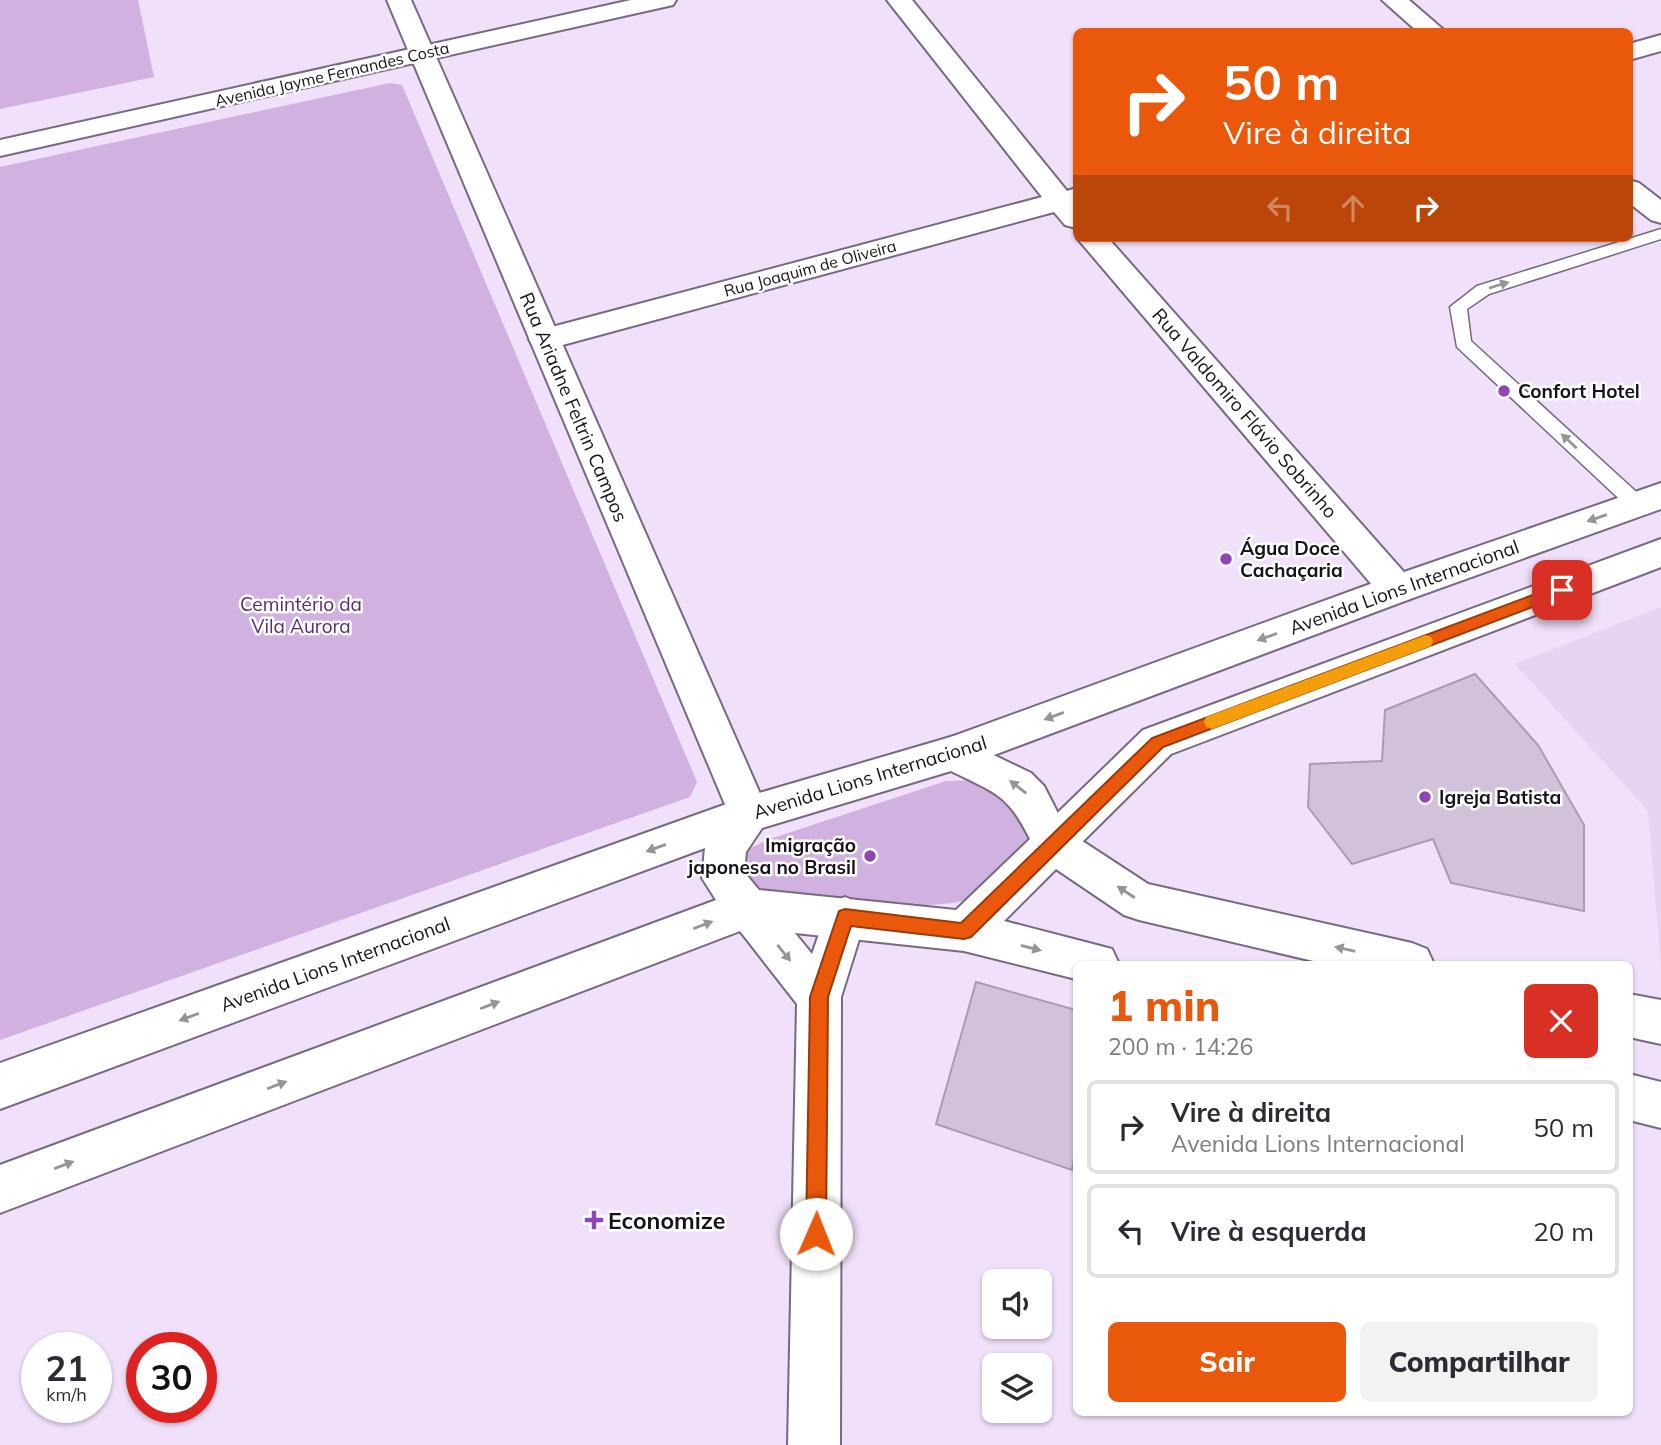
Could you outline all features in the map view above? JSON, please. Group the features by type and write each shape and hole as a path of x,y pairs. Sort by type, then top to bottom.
{"main road":[{"name":"Rua Ariadne Feltrin Campos","path":"399,0 749,814"},
{"name":"Avenida Jayme Fernandes Costa","path":"0,148 664,0"},
{"path":"899,0 1071,206"},
{"path":"1394,0 1429,28"},
{"path":"1633,51 1661,43"},
{"path":"1633,192 1661,214"},
{"name":"Rua Joaquim de Oliveira","path":"544,339 1071,206"},
{"name":"Rua Valdomiro Flávio Sobrinho","path":"1095,242 1397,589"},
{"name":"Avenida Lions Internacional","path":"0,1086 749,814 954,753 1397,589 1649,500"},
{"path":"964,931 1157,743 1661,552"},
{"path":"954,753 1017,785 1030,798 1053,844 1139,901 1399,961"},
{"path":"749,814 726,847 723,878 819,997"},
{"path":"0,1189 748,908 964,931 1085,961"},
{"path":"814,1445 819,997 845,917"},
{"path":"1633,1016 1661,1022"},
{"path":"1633,1098 1661,1105"}],"lane":[{"path":"1649,500 1463,343 1458,307 1483,290 1661,234"}],"shaded area":[{"path":"1661,607 1661,969 1648,811 1515,664"}],"green space":[{"path":"0,0 138,0 154,77 0,109"},
{"name":"Cemintério da Vila Aurora","path":"390,83 402,85 697,782 690,797 0,1040 0,167"},
{"path":"946,781 971,781 987,787 1009,807 1030,840 968,899 952,903 898,905 801,898 762,889 741,864 748,849 773,838"}],"building":[{"path":"1475,674 1538,745 1584,825 1584,911 1451,883 1433,839 1352,864 1308,807 1310,764 1382,761 1385,710"},
{"path":"976,982 1073,1009 1072,1170 936,1124"}],"slow traffic":[{"path":"1212,722 1426,641"}],"place":[{"name":"Confort Hotel","path":"1504,391"},
{"name":"Água Doce Cachaçaria","path":"1226,559"},
{"name":"Igreja Batista","path":"1425,797"},
{"name":"Imigração japonesa no Brasil","path":"870,856"},
{"name":"Economize","path":"594,1220"}],"route":[{"path":"816,1234 819,997 845,917 964,931 1157,743 1562,590"}]}
